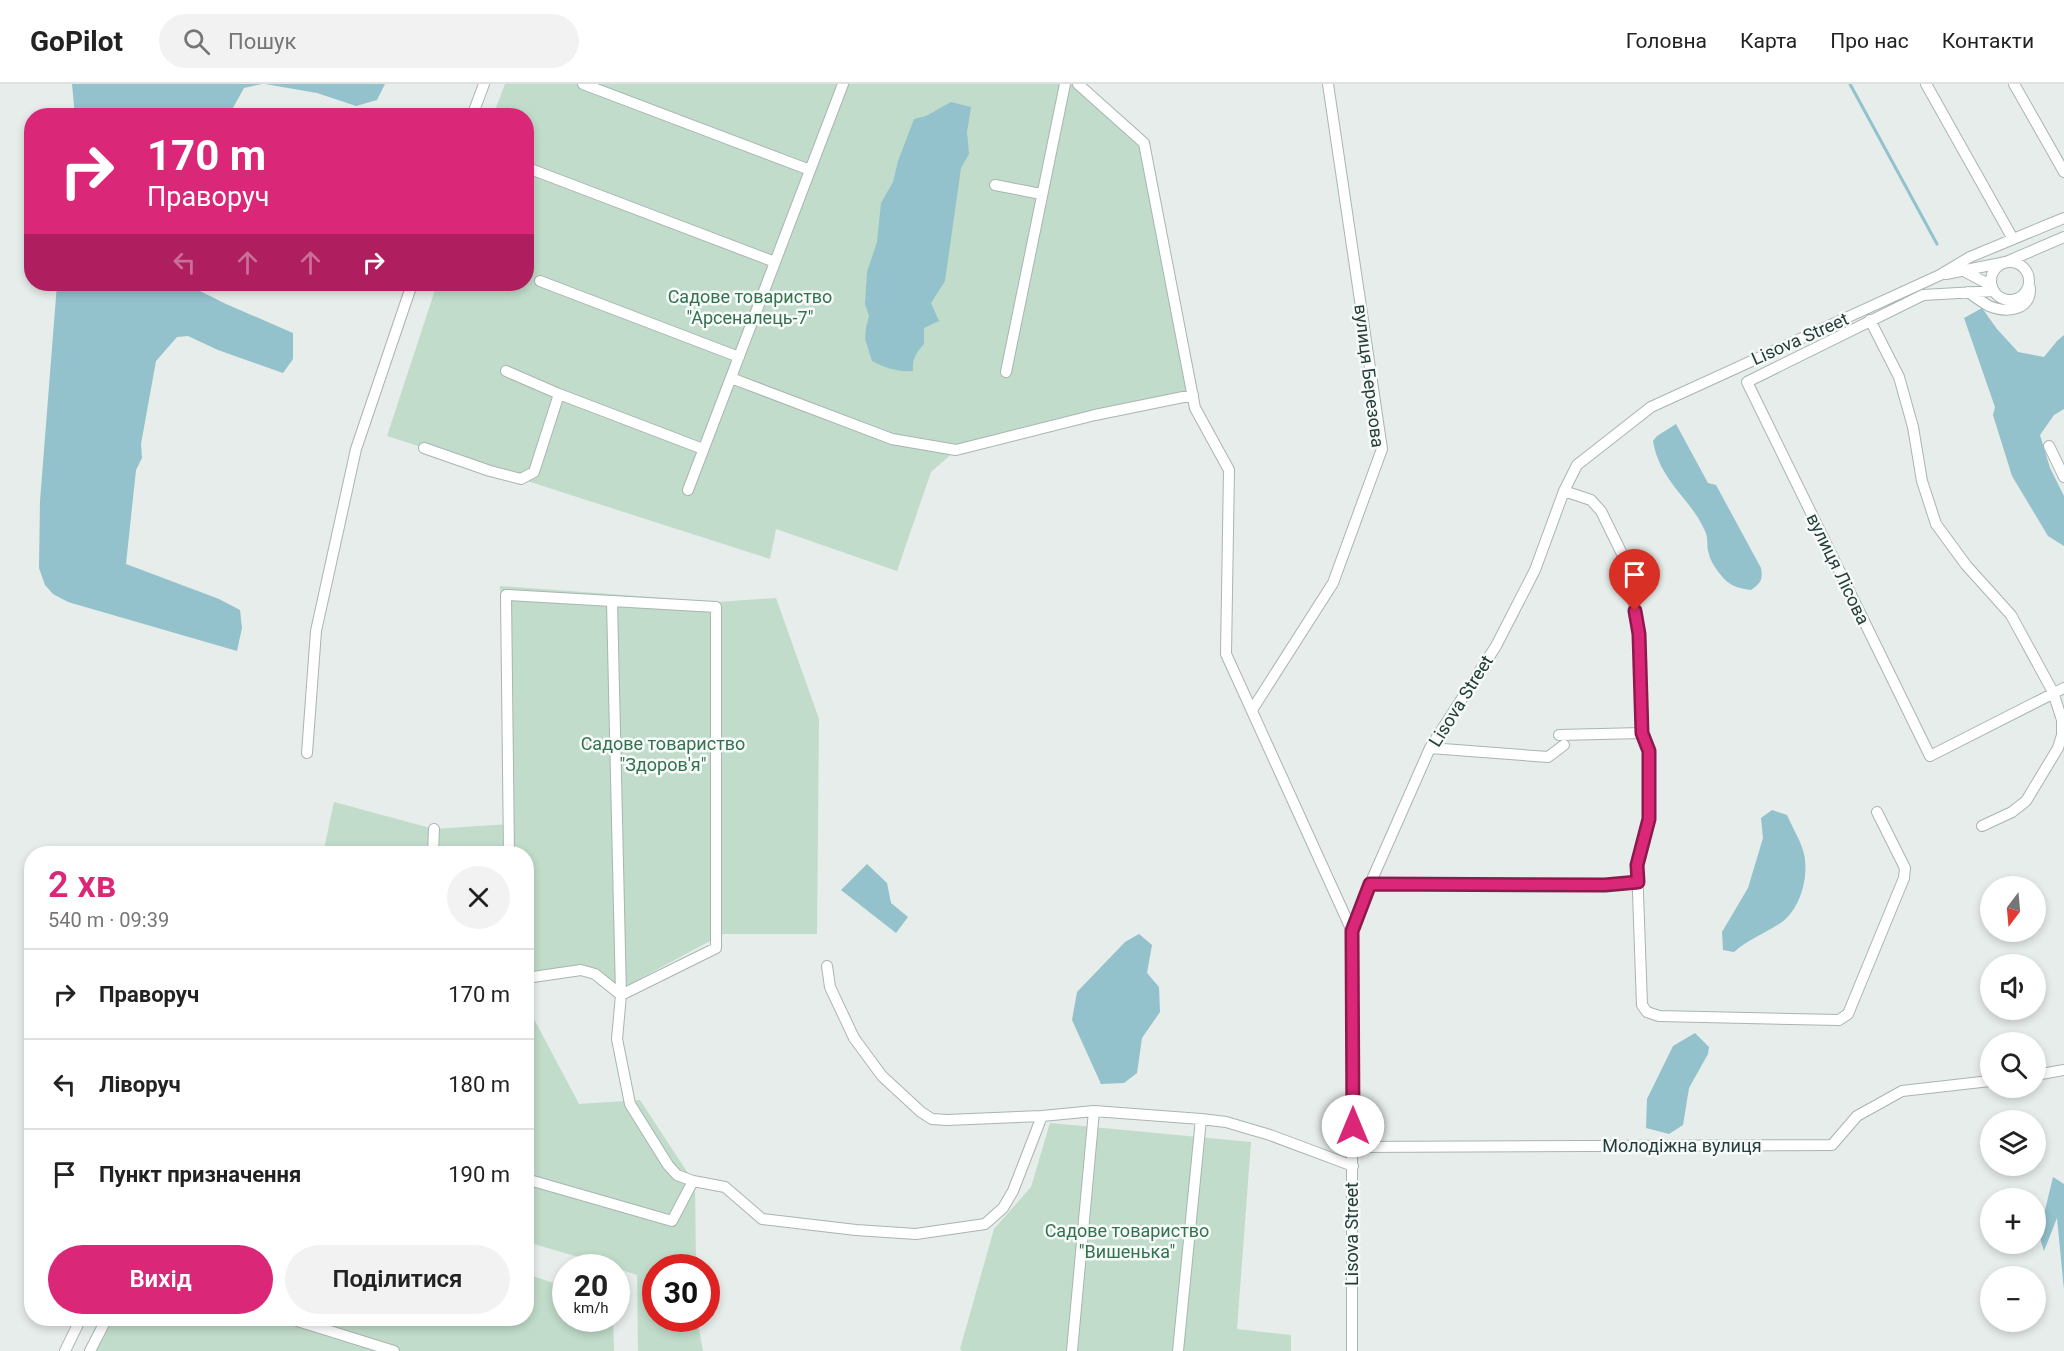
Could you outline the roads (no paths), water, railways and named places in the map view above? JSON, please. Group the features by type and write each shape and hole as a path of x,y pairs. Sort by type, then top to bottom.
{"street":[{"path":"475,108 484,84"},
{"path":"583,84 810,170"},
{"path":"688,490 843,84"},
{"path":"1006,372 1065,84"},
{"path":"1078,84 1144,143 1195,408 1229,470 1226,654 1352,931"},
{"name":"вулиця Березова","path":"1252,710 1333,583 1382,450 1328,84"},
{"path":"1926,84 2013,239"},
{"path":"2014,84 2064,172"},
{"path":"534,170 775,262"},
{"path":"995,185 1041,194"},
{"path":"1940,275 1970,257 2064,218"},
{"path":"1993,288 1991,279 1995,268 2064,237"},
{"path":"1940,275 2006,262 2018,263 2027,272 2030,293 2026,303 2019,308 2006,310 1990,306 1968,292"},
{"path":"1964,271 1993,288 1999,296 2011,300 2023,295 2029,283"},
{"name":"Lisova Street","path":"1352,1351 1354,1147 1352,931 1370,884 1430,748 1496,646 1535,570 1564,490 1577,465 1651,407 1940,275"},
{"path":"540,281 739,357"},
{"path":"1982,826 2012,812 2026,801 2058,748 2062,735 2062,720 2053,692 2011,615 1966,564 1936,524 1922,481 1912,427 1899,377 1870,320 1923,295 1993,288"},
{"path":"307,753 316,631 354,460 410,291"},
{"name":"вулиця Лісова","path":"1870,320 1747,382 1930,756 2053,692"},
{"path":"506,371 559,394 703,449"},
{"path":"731,378 892,439 956,450 1095,415 1193,395"},
{"path":"423,448 521,479 534,472 559,394"},
{"path":"2049,446 2064,477"},
{"path":"1564,490 1591,500 1601,511 1627,564 1639,634 1642,733 1649,751 1649,819 1637,865 1642,1005 1647,1012 1659,1016 1839,1020 1848,1014 1905,878 1905,868 1877,812"},
{"path":"510,846 506,595 716,607 716,948 621,994"},
{"path":"612,601 621,994 617,1040 630,1104 668,1165 677,1175 693,1181 725,1187 762,1219 856,1230 916,1234 985,1224 1003,1208 1013,1191 1042,1116"},
{"path":"2053,692 2064,688"},
{"path":"1430,748 1548,757 1562,740 1642,733"},
{"path":"433,846 434,829"},
{"path":"1370,884 1605,885 1638,882"},
{"path":"827,966 830,987 854,1038 882,1076 921,1112 932,1119 1042,1116 1094,1111 1201,1119 1226,1122 1270,1135 1353,1166"},
{"path":"534,977 581,970 595,974 621,994"},
{"path":"2046,1074 2064,1070"},
{"name":"Молодіжна вулиця","path":"1354,1147 1832,1145 1857,1116 1902,1091 1980,1082"},
{"path":"1072,1351 1094,1111"},
{"path":"1178,1351 1201,1119"},
{"path":"534,1181 672,1221 693,1181"},
{"path":"65,1351 77,1326"},
{"path":"90,1351 103,1326"},
{"path":"314,1326 394,1351"}],"water":[{"path":"72,84 262,84 244,88 233,108 74,108"},
{"path":"265,84 385,84 377,100 356,106 317,93"},
{"path":"951,102 971,107 967,132 969,154 961,168 945,281 931,303 939,321 924,328 924,344 915,356 913,371 887,368 872,361 865,339 869,316 865,304 867,272 877,242 881,203 893,182 898,161 914,119 926,116"},
{"path":"56,291 200,291 293,333 293,359 283,373 218,350 188,336 177,337 156,361 141,444 142,458 136,470 126,564 219,599 240,610 242,628 237,651 68,602 53,594 45,585 39,568 40,501"},
{"path":"1982,308 2018,352 2044,357 2064,335 2064,409 2054,415 2040,435 2050,468 2064,496 2064,546 2048,536 2012,476 1993,415 1995,407 1964,318"},
{"path":"1676,424 1708,483 1716,485 1761,568 1760,581 1751,590 1730,584 1718,572 1710,556 1706,534 1699,519 1662,468 1653,441"},
{"path":"1772,810 1787,815 1804,854 1805,872 1799,900 1789,916 1782,922 1734,952 1723,950 1722,932 1748,888 1763,838 1761,818"},
{"path":"867,864 887,883 891,903 908,917 896,933 841,890"},
{"path":"1139,934 1152,945 1147,973 1159,987 1160,1012 1142,1038 1137,1073 1124,1083 1101,1084 1072,1020 1077,992 1125,942"},
{"path":"1695,1033 1709,1047 1708,1054 1689,1088 1683,1125 1669,1134 1646,1128 1647,1099 1673,1046"},
{"path":"2053,1177 2064,1184 2064,1290 2057,1218 2046,1246 2046,1206"}],"waterway":[{"path":"1850,84 1937,244"}],"park label":[{"name":"Садове товариство \"Арсеналець-7\"","path":"750,307"},
{"name":"Садове товариство \"Здоров'я\"","path":"663,754"},
{"name":"Садове товариство \"Вишенька\"","path":"1127,1241"}]}
